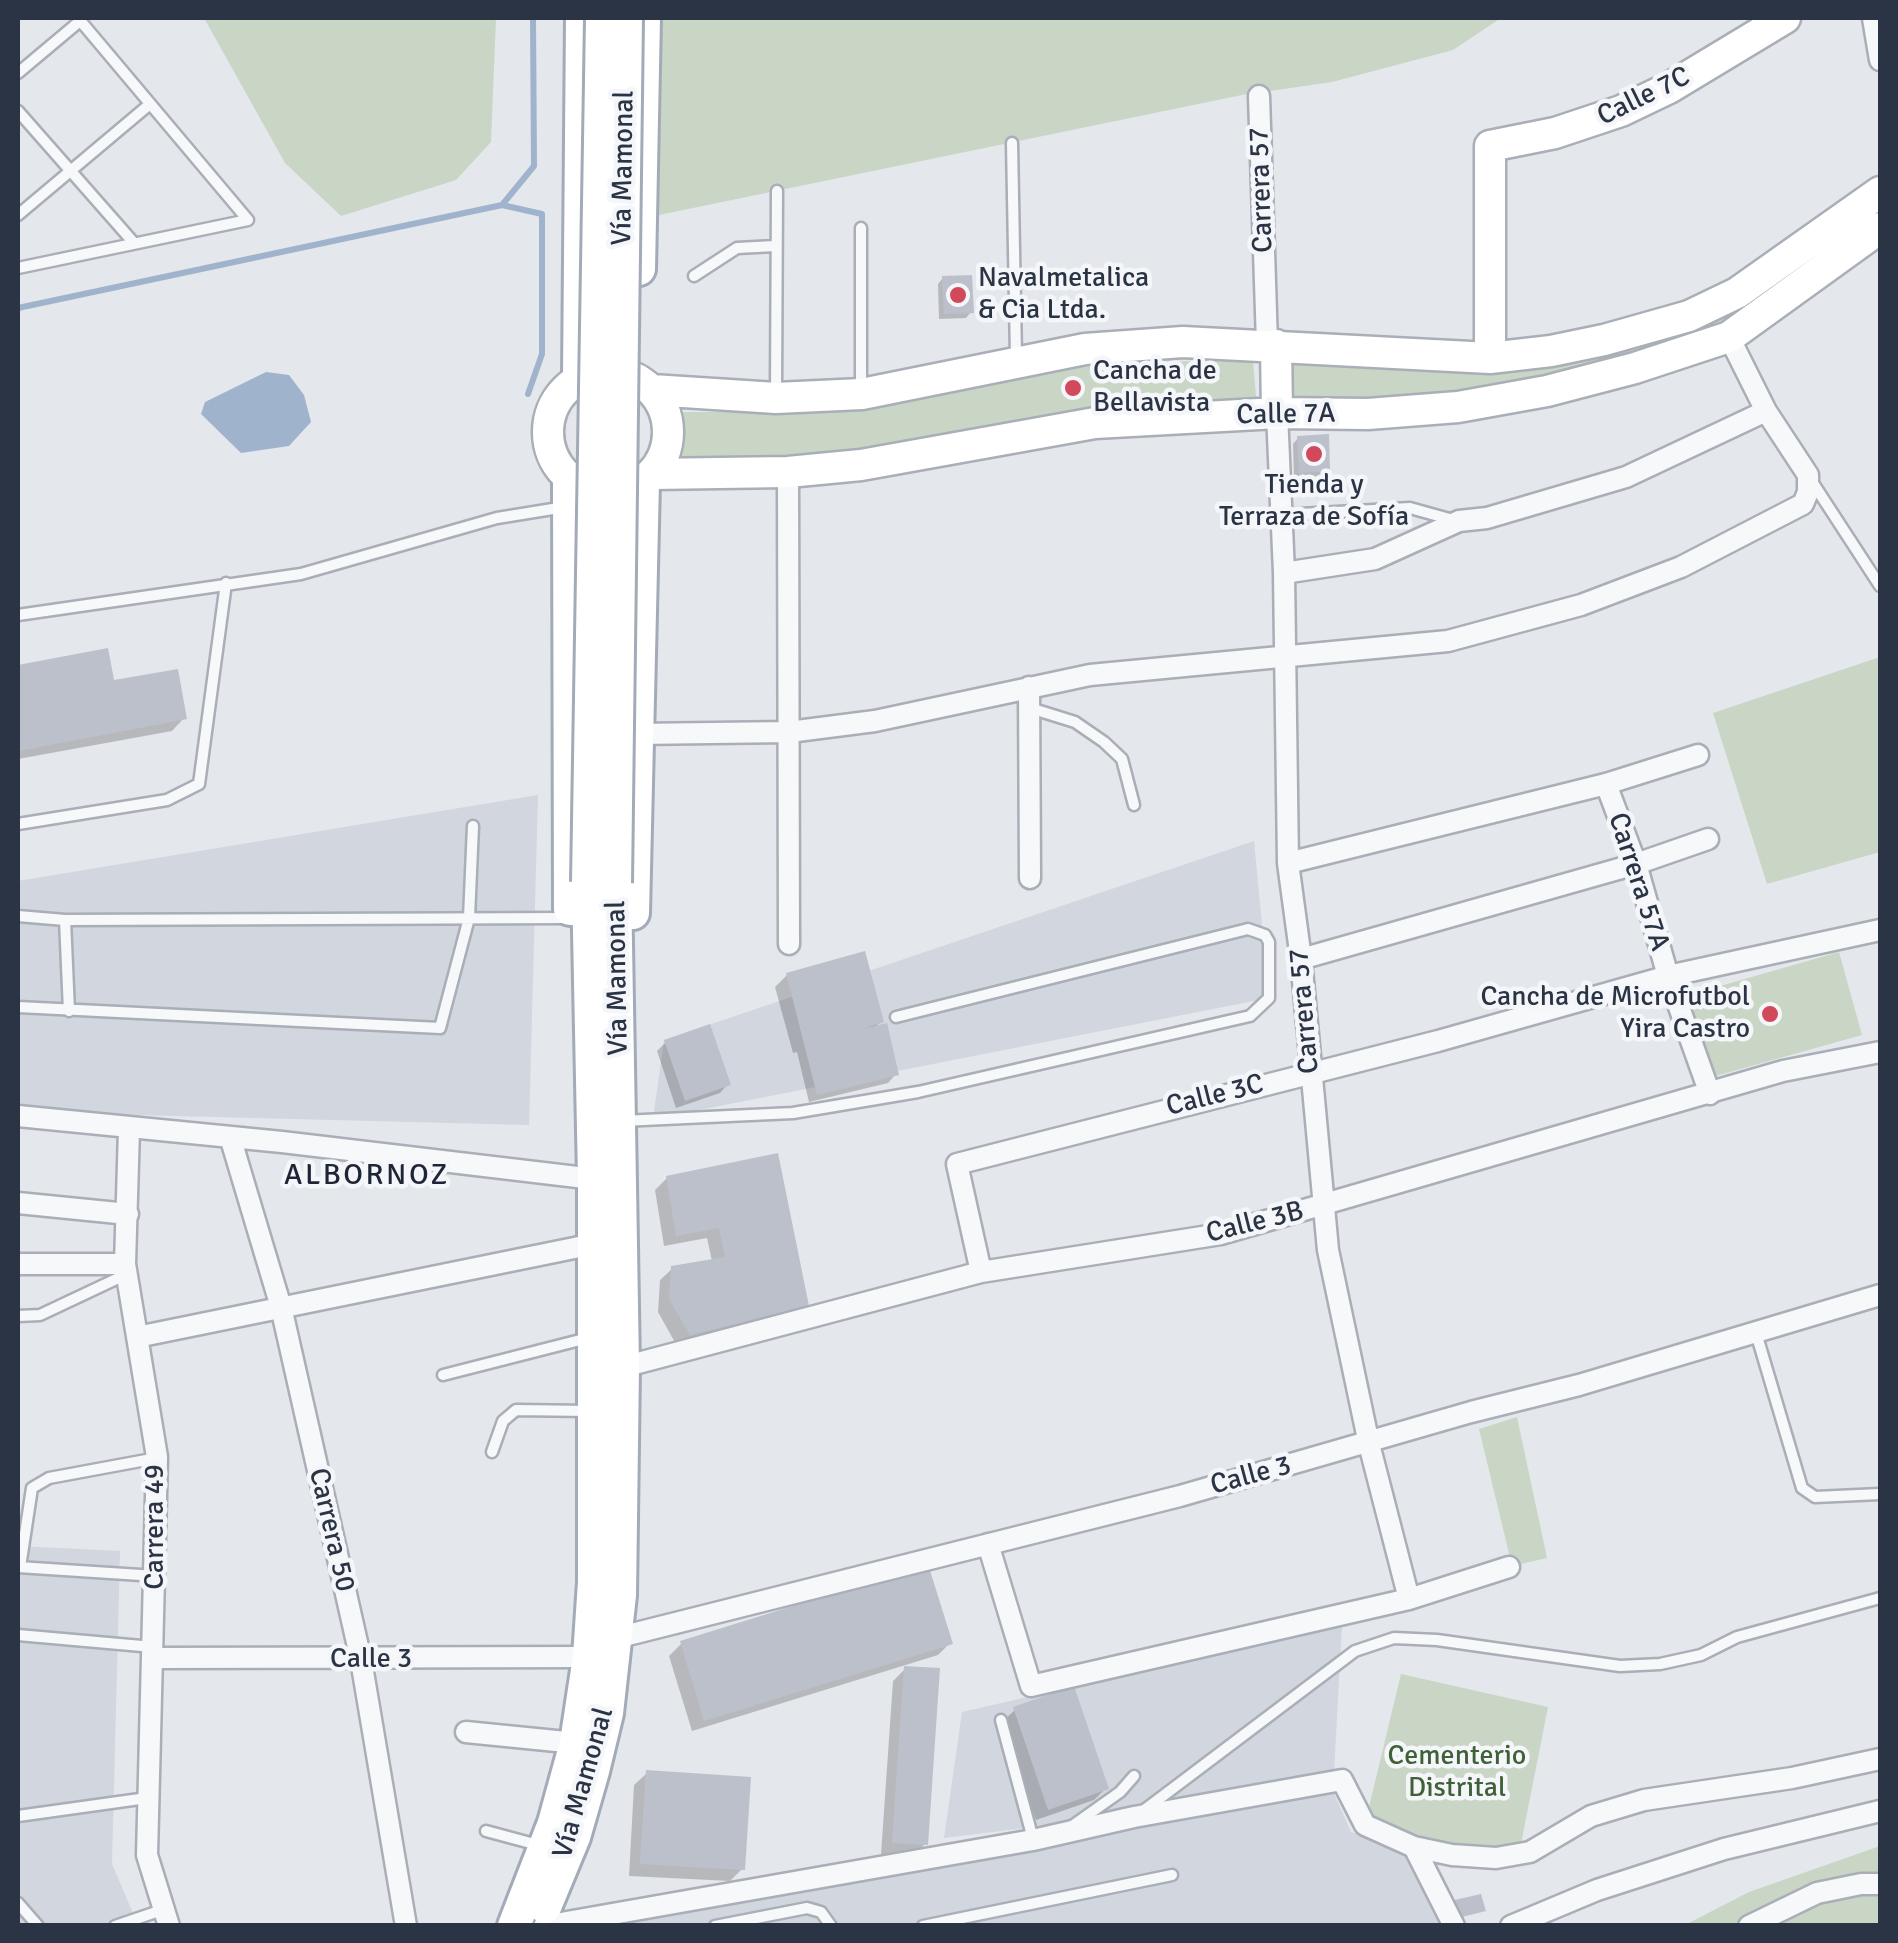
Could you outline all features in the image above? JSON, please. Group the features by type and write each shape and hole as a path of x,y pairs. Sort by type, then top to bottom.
{"main road":[{"path":"579,379 582,18"},
{"name":"Vía Mamonal","path":"514,1926 545,1848 576,1743 594,1582 594,1180 604,996 602,18"},
{"name":"Vía Mamonal","path":"601,882 626,18"},
{"path":"644,18 644,384"},
{"path":"604,996 633,922 647,478"},
{"path":"570,492 570,918 604,996"},
{"name":"Vía Mamonal","path":"541,1926 594,1771 607,1713 620,1594 624,1367 621,1121 604,996"}],"street":[{"name":"Calle 7C","path":"1490,358 1490,146 1555,133 1620,111 1669,88 1785,18"},
{"path":"1873,18 1880,60"},
{"name":"Carrera 57","path":"1259,96 1271,344"},
{"path":"644,384 662,406 668,423 662,459 647,478 629,489 570,492 550,451 547,434 555,402 579,379 598,373 617,372 644,384 776,398 862,394 1104,347 1183,342 1490,358 1604,340 1689,316 1737,293 1880,192"},
{"name":"Calle 7A","path":"647,478 788,472 929,455 1066,426 1277,414 1368,414 1548,391 1729,337 1880,228"},
{"path":"636,734 789,732 1029,697 1150,667 1448,641 1581,605 1681,567 1803,504 1808,475 1766,411 1729,337"},
{"path":"1271,344 1277,414"},
{"path":"1284,573 1375,559 1459,521 1488,518 1626,478 1766,411"},
{"name":"Carrera 57","path":"1277,414 1284,573 1288,863 1301,959 1328,1250 1369,1444 1409,1599"},
{"path":"788,472 789,944"},
{"path":"1029,697 1030,878"},
{"path":"1288,863 1606,784 1698,756"},
{"name":"Carrera 57A","path":"1606,784 1710,1094"},
{"path":"1301,959 1636,864 1708,839"},
{"name":"Calle 3C","path":"981,1272 958,1164 1668,976 1880,930"},
{"name":"Calle 3B","path":"624,1367 981,1272 1221,1234 1783,1071 1880,1052"},
{"path":"18,1116 231,1140 282,1142 594,1180"},
{"name":"Carrera 49","path":"129,1128 126,1269 158,1458 148,1855 165,1918"},
{"name":"Carrera 50","path":"231,1140 281,1307 361,1660 406,1926"},
{"path":"18,1203 128,1214"},
{"path":"137,1338 594,1244"},
{"path":"18,1264 126,1269"},
{"name":"Calle 3","path":"616,1638 1369,1444 1880,1295"},
{"path":"988,1544 1031,1686 1409,1599 1509,1567"},
{"name":"Calle 3","path":"153,1652 361,1660 588,1657"},
{"path":"466,1732 576,1743"},
{"path":"541,1926 1033,1840 1342,1780 1365,1825 1414,1847 1496,1858 1530,1852 1591,1816 1644,1800 1792,1778 1880,1759"},
{"path":"1511,1926 1597,1890 1724,1849 1880,1812"},
{"path":"1414,1847 1454,1926"},
{"path":"1749,1926 1817,1893 1880,1884"}],"lane":[{"path":"18,73 79,19 248,220 18,268"},
{"path":"18,214 150,104"},
{"path":"18,111 134,243"},
{"path":"1012,143 1016,363"},
{"path":"776,398 777,190"},
{"path":"861,228 862,394"},
{"path":"694,276 737,248 775,246"},
{"path":"1808,475 1880,586"},
{"path":"18,614 300,574 497,518 570,492"},
{"path":"1281,516 1410,508 1459,521"},
{"path":"18,824 166,800 199,784 226,583"},
{"path":"1029,697 1074,722 1122,759 1134,804"},
{"path":"18,1007 440,1028 469,918 474,826"},
{"path":"18,916 66,920 570,918"},
{"path":"66,920 69,1011"},
{"path":"621,1121 794,1113 918,1092 1250,1016 1269,998 1269,942 1264,934 1248,929 896,1017"},
{"path":"18,1316 40,1315 126,1269"},
{"path":"1755,1332 1802,1488 1815,1497 1880,1494"},
{"path":"443,1375 594,1337"},
{"path":"492,1452 503,1422 516,1410 594,1412"},
{"path":"157,1576 19,1567 32,1488 48,1478 158,1458"},
{"path":"1134,1818 1354,1652 1394,1638 1437,1640 1620,1666 1660,1664 1701,1654 1737,1637 1879,1600"},
{"path":"18,1635 153,1652"},
{"path":"1001,1720 1033,1840"},
{"path":"1063,1832 1120,1792 1134,1776"},
{"path":"18,1816 148,1798"},
{"path":"486,1831 545,1848"},
{"path":"924,1926 1172,1875"},
{"path":"18,1903 38,1926"},
{"path":"715,1926 807,1908 820,1912 831,1926"},
{"path":"115,1926 165,1918"}],"shaded area":[{"path":"538,795 529,1125 18,1112 18,881"},
{"path":"1254,841 1269,998 653,1119 664,1040"},
{"path":"18,1546 120,1551 112,1864 138,1925 18,1926"},
{"path":"1342,1625 1333,1791 1351,1832 1415,1851 1452,1926 544,1926 1083,1821 944,1838 962,1712"}],"green space":[{"path":"204,18 496,18 491,142 456,180 341,216 285,163"},
{"path":"658,18 1501,18 1453,50 1332,82 1242,95 659,215"},
{"path":"1880,201 1880,213 1722,329 1610,365 1495,390 1287,406 1288,360 1606,348"},
{"path":"1253,360 1257,408 948,444 665,468 676,444 668,412 865,407 1092,363"},
{"path":"1880,657 1880,852 1767,884 1713,713"},
{"path":"1839,952 1862,1035 1712,1077 1689,995"},
{"path":"1517,1417 1547,1558 1512,1566 1479,1429"},
{"name":"Cementerio Distrital","path":"1401,1674 1548,1707 1518,1859 1447,1860 1362,1836"},
{"path":"1880,1846 1880,1925 1683,1926 1749,1892"}],"water":[{"path":"266,372 289,375 304,395 311,422 289,446 241,453 201,414 205,402"}],"building":[{"name":"Navalmetalica & Cia Ltda.","path":"972,275 974,313 944,314 942,276"},
{"name":"Tienda y Terraza de Sofía","path":"1329,434 1330,471 1299,473 1297,436"},
{"path":"108,648 114,680 178,669 187,719 18,751 18,665"},
{"path":"865,951 884,1022 862,1029 887,1023 899,1075 817,1095 786,973"},
{"path":"710,1024 731,1085 685,1101 664,1040"},
{"path":"778,1153 809,1306 690,1335 669,1299 671,1266 725,1257 719,1228 676,1236 666,1176"},
{"path":"928,1564 953,1644 704,1721 680,1641"},
{"path":"904,1666 940,1668 928,1845 892,1843"},
{"path":"1074,1686 1109,1789 1048,1810 1013,1707"},
{"path":"646,1770 751,1777 745,1870 640,1864"},
{"path":"1481,1894 1486,1911 1458,1918 1450,1901"}],"waterway":[{"path":"502,205 534,166 533,18"},
{"path":"18,308 502,205 542,214 542,354 528,394"}],"place":[{"name":"Navalmetalica & Cia Ltda.","path":"958,295"},
{"name":"Cancha de Bellavista","path":"1073,388"},
{"name":"Tienda y Terraza de Sofía","path":"1314,454"},
{"name":"Cancha de Microfutbol Yira Castro","path":"1770,1014"}],"district":[{"name":"ALBORNOZ","path":"367,1176"}]}
